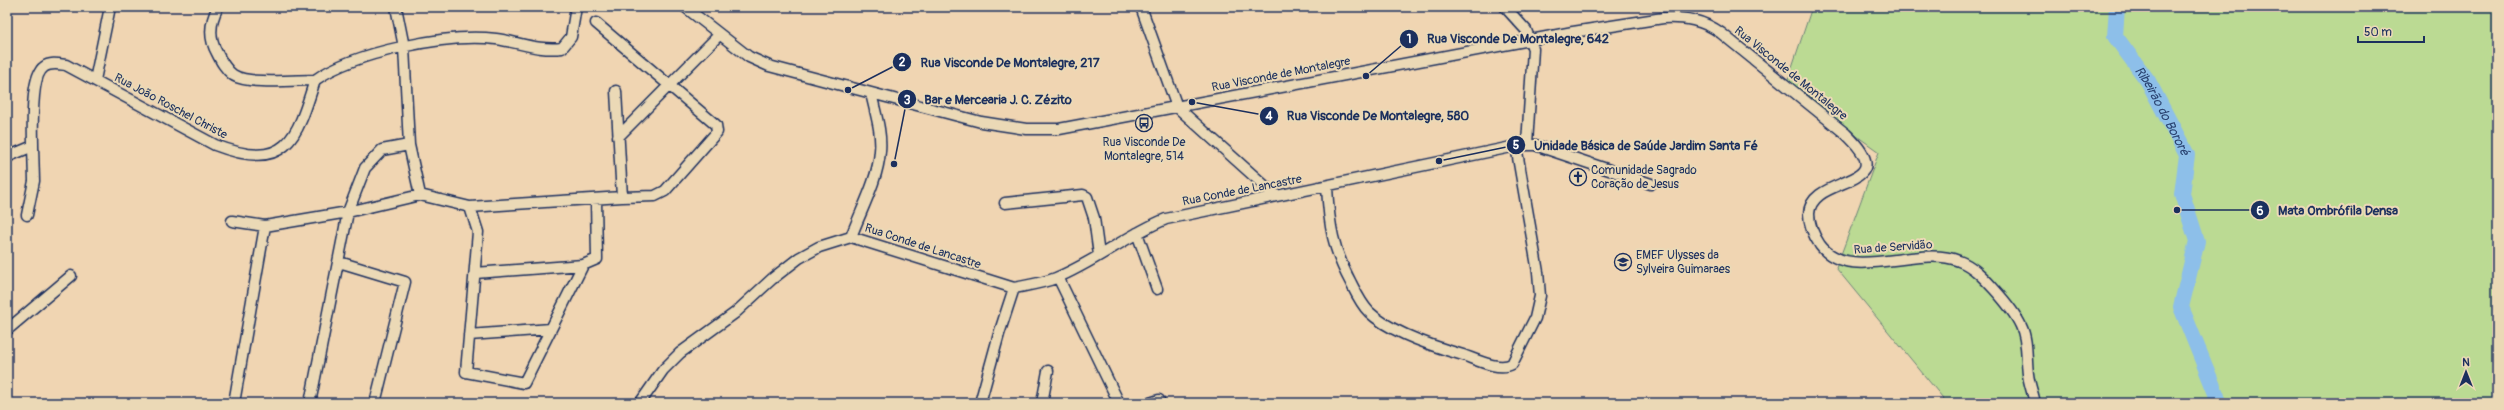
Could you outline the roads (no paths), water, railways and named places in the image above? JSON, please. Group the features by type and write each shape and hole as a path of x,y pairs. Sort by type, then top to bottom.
{"street":[{"path":"95,80 110,7"},
{"path":"218,7 213,17 210,30 212,45 225,68 234,76 246,79 315,80 340,66 404,48 443,40 469,38 497,39 540,49 562,48 571,37 576,7"},
{"path":"396,7 404,48 410,145 420,195"},
{"name":"Rua Visconde de Montalegre","path":"685,7 756,61 981,122 1040,131 1060,130 1531,41 1676,17 1700,21 1721,33 1846,134 1860,149"},
{"path":"1141,7 1177,107 1275,195"},
{"path":"1505,7 1526,30 1531,41 1534,60 1527,144"},
{"path":"232,221 265,226 348,212 420,195 470,207 655,196 665,190 717,132 716,125 596,23"},
{"path":"618,137 720,35"},
{"name":"Rua João Roschel Christe","path":"33,146 35,87 38,75 44,67 54,64 66,65 215,145 240,155 271,153 284,147 297,130 315,80"},
{"path":"616,91 622,197"},
{"path":"640,403 663,370 680,353 736,313 772,279 799,258 819,247 851,237 875,172 880,152 879,127 871,93"},
{"name":"Rua Conde de Lancastre","path":"851,237 1014,288 1038,284 1058,277 1137,233 1166,219 1275,195 1327,187 1527,144 1651,184"},
{"path":"310,403 348,212 365,168 382,150 410,145"},
{"path":"7,157 33,146 34,181 27,215"},
{"path":"1327,187 1330,228 1334,247 1353,287 1369,312 1387,324 1422,341 1490,364 1507,366 1512,364 1528,332 1540,296 1538,272 1516,146"},
{"name":"Rua de Servidão","path":"1860,149 1866,162 1865,170 1861,175 1848,183 1821,193 1812,203 1810,211 1811,229 1821,247 1831,256 1844,262 1859,263 1922,256 1946,257 1966,264 1999,294 2021,325 2030,384 2035,403"},
{"path":"1004,203 1083,195 1087,197 1094,218 1098,255"},
{"path":"475,273 582,266 597,260 596,199"},
{"path":"470,207 478,232 466,372 524,383 582,266"},
{"path":"234,403 265,226"},
{"path":"1137,233 1157,289"},
{"path":"339,262 405,282 375,403"},
{"path":"7,330 71,276"},
{"path":"1058,277 1119,403"},
{"path":"980,403 999,334 1014,288"},
{"path":"469,334 551,329"},
{"path":"1042,403 1048,371"}],"waterway":[{"name":"Ribeirão do Bororé","path":"2117,7 2115,36 2148,81 2187,155 2182,194 2197,241 2181,307 2217,396 2215,403"}],"place":[{"name":"Rua Visconde De Montalegre, 642","path":"1366,76"},
{"name":"Rua Visconde De Montalegre, 217","path":"848,90"},
{"name":"Rua Visconde De Montalegre, 580","path":"1192,102"},
{"name":"Rua Visconde De Montalegre, 514","path":"1144,123"},
{"name":"Unidade Básica de Saúde Jardim Santa Fé","path":"1439,161"},
{"name":"Bar e Mercearia J. C. Zézito","path":"894,164"},
{"name":"Comunidade Sagrado Coração de Jesus","path":"1578,177"},
{"name":"Mata Ombrófila Densa","path":"2177,210"},
{"name":"EMEF Ulysses da Sylveira Guimaraes","path":"1623,262"}]}
